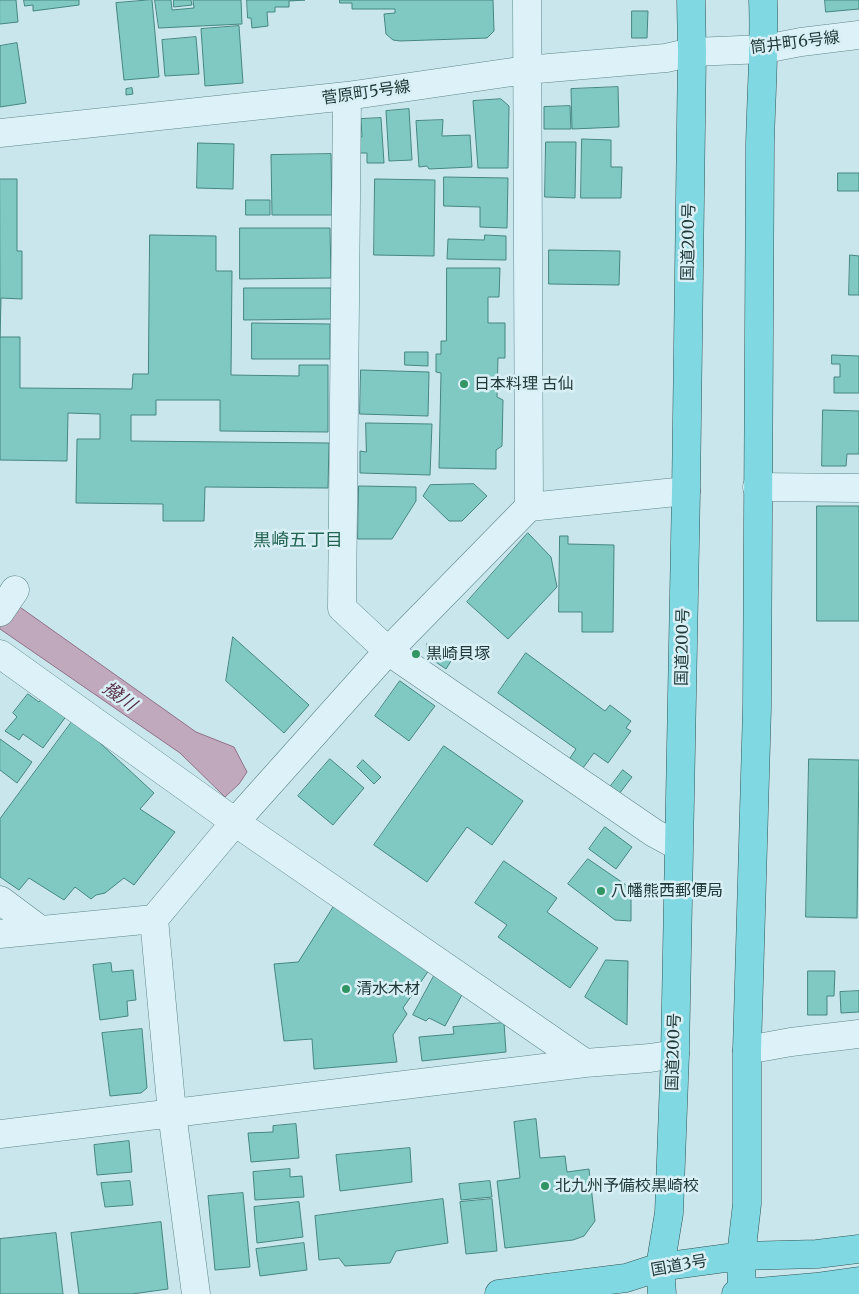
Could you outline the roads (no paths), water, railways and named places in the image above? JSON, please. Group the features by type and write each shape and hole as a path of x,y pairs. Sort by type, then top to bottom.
{"highway":[{"name":"国道200号","path":"662,1294 660,1267 669,1213 675,1054 686,491 692,52 690,0"},
{"path":"764,0 760,145 757,708 747,1050 747,1204 739,1293 816,1287 859,1281"},
{"name":"国道3号","path":"499,1294 626,1278 660,1267 741,1256 817,1254 859,1249"}],"street":[{"path":"527,0 529,506"},
{"name":"筒井町6号線","path":"731,51 764,49 801,42 859,36"},
{"name":"菅原町5号線","path":"0,133 347,96 526,70 666,58 692,52 731,51"},
{"path":"347,96 342,608 388,651 654,833 678,846"},
{"path":"757,488 859,488"},
{"path":"196,1294 172,1113 154,919 235,822 388,651 529,506 686,491"},
{"path":"0,612 15,590"},
{"path":"0,654 235,822 585,1063"},
{"path":"0,900 39,929"},
{"path":"0,934 154,919"},
{"path":"747,1050 791,1042 859,1034"},
{"path":"0,1134 585,1063 675,1054"}],"water":[{"name":"撥川","path":"0,593 196,732 234,747 247,772 239,784 225,797 180,753 0,629"}],"place":[{"name":"日本料理 古仙","path":"464,384"},
{"name":"黒崎貝塚","path":"416,654"},
{"name":"八幡熊西郵便局","path":"601,891"},
{"name":"清水木材","path":"346,989"},
{"name":"北九州予備校黒崎校","path":"545,1186"}],"district":[{"name":"黒崎五丁目","path":"298,541"}]}
